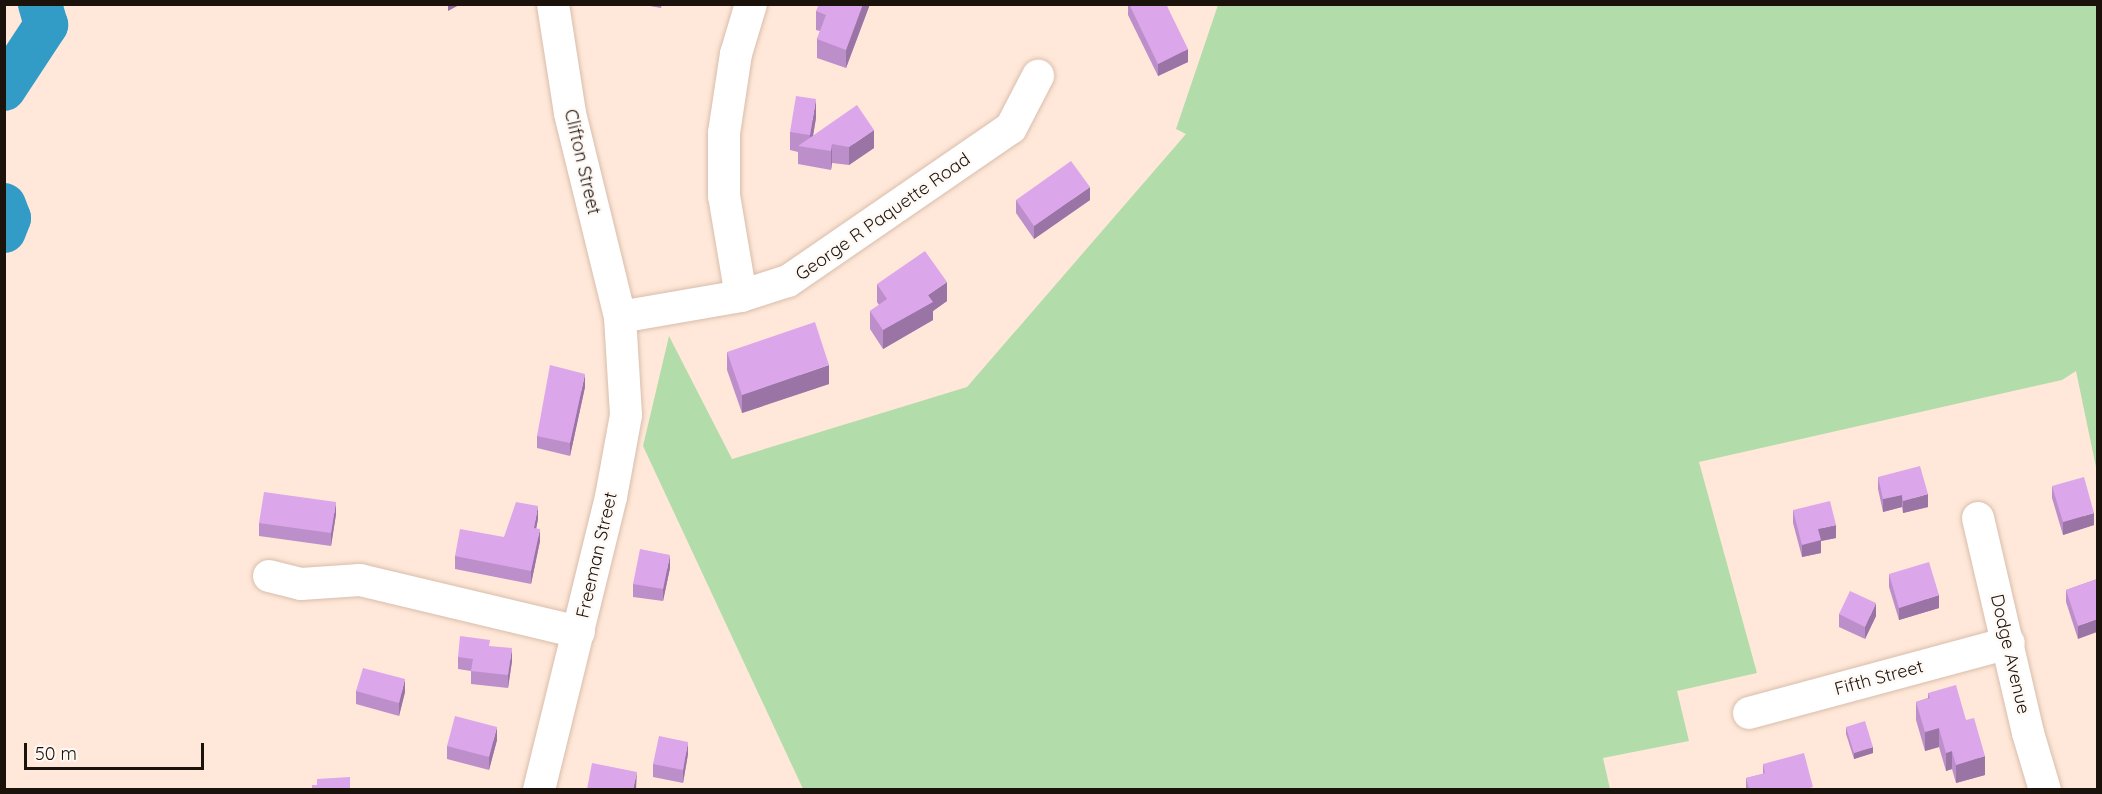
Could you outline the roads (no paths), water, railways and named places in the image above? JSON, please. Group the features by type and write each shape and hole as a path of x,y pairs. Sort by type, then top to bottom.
{"street":[{"name":"Clifton Street","path":"553,4 570,113 620,317"},
{"path":"741,296 724,196 724,133 736,54 751,4"},
{"name":"George R Paquette Road","path":"620,317 741,296 788,281 1011,128 1038,76"},
{"name":"Freeman Street","path":"539,789 579,632 626,415 620,317"},
{"name":"Dodge Avenue","path":"1978,518 2009,643 2028,733 2045,789"},
{"path":"269,576 301,584 360,580 579,632"},
{"name":"Fifth Street","path":"1749,713 2009,643"}],"waterway":[{"path":"4,89 46,25 40,4"},
{"path":"4,205 9,218 4,231"}]}
